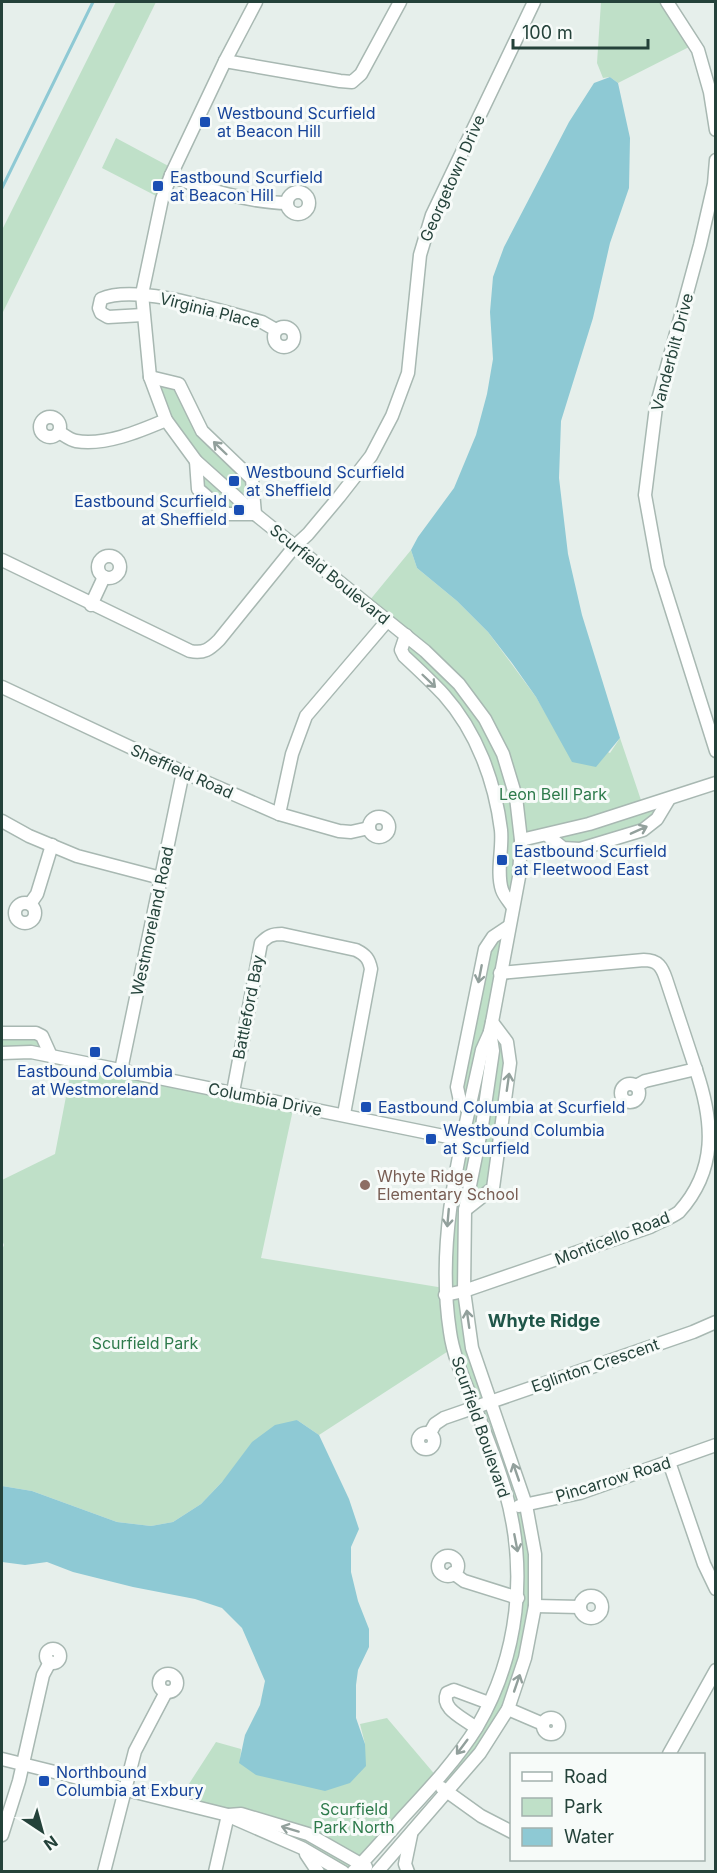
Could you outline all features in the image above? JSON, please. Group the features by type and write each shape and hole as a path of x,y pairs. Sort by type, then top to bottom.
{"street":[{"name":"Scurfield Boulevard","path":"256,2 225,61 162,199 142,294 150,376 166,420 196,461 255,514 406,634 459,684 485,719 503,754 516,796 521,840 519,877 491,1026 482,1050 449,1208 445,1294 450,1335 460,1370 506,1491 518,1553 518,1598 508,1655 489,1703 476,1728 435,1782 357,1868"},
{"path":"225,61 352,82 361,74 400,2"},
{"name":"Georgetown Drive","path":"295,546 333,505 371,456 392,416 408,373 420,255 432,215 534,2"},
{"path":"667,2 698,50 710,92 716,130"},
{"name":"Vanderbilt Drive","path":"716,160 714,184 700,245 656,407 645,495 658,567 716,751"},
{"path":"171,175 185,182 267,203 287,203"},
{"name":"Virginia Place","path":"143,315 108,316 101,314 99,308 101,299 109,295 142,294 262,322 276,330"},
{"name":"Scurfield Boulevard","path":"150,376 179,384 202,431 252,479 255,514"},
{"path":"59,432 75,441 104,440 138,432 166,420"},
{"name":"Scurfield Boulevard","path":"196,461 198,489 227,514 255,514"},
{"path":"2,560 91,605 190,651 199,653 219,640 295,546"},
{"path":"91,605 104,577"},
{"path":"279,814 292,754 306,716 387,621"},
{"name":"Scurfield Boulevard","path":"406,634 401,650 404,657 444,695 458,712 487,769 501,830 503,892 513,906"},
{"name":"Sheffield Road","path":"2,687 183,772 279,814 339,831 351,832 369,828"},
{"name":"Westmoreland Road","path":"121,1070 183,772"},
{"path":"521,840 589,824 716,783"},
{"path":"547,835 563,848 580,849 632,834 643,830 657,819 669,799"},
{"path":"2,821 76,856 161,878"},
{"path":"30,904 37,894 52,845"},
{"path":"469,1111 460,1101 457,1087 485,949 493,937 508,927"},
{"name":"Battleford Bay","path":"232,1092 261,943 273,934 282,934 356,950 369,960 371,969 344,1114"},
{"name":"Monticello Road","path":"445,1294 464,1291 650,1227 678,1212 699,1190 711,1166 715,1141 711,1116 664,970 658,963 644,960 500,972"},
{"name":"Scurfield Boulevard","path":"375,1872 480,1753 508,1709 525,1658 535,1606 535,1554 526,1505 472,1348 464,1291 465,1210 479,1143 493,1051 491,1026"},
{"path":"465,1210 492,1188 501,1130 510,1063 507,1042 491,1026"},
{"path":"2,1033 36,1033 42,1036 51,1056"},
{"name":"Columbia Drive","path":"2,1053 31,1052 479,1143"},
{"path":"636,1086 645,1081 696,1069"},
{"name":"Eglinton Crescent","path":"430,1433 435,1424 444,1418 716,1322"},
{"name":"Pincarrow Road","path":"509,1508 580,1493 716,1445"},
{"path":"669,1462 704,1564 716,1589"},
{"path":"453,1573 464,1581 518,1598"},
{"path":"535,1606 580,1607"},
{"path":"2,1835 19,1781 43,1675 50,1662"},
{"path":"670,1753 716,1670"},
{"path":"476,1728 446,1706 444,1700 447,1693 454,1690 489,1703"},
{"path":"104,1872 135,1751 166,1692"},
{"path":"508,1709 543,1724"},
{"path":"2,1759 228,1815 302,1848 344,1872"},
{"path":"435,1782 481,1816 510,1831"},
{"path":"228,1815 241,1814 308,1834 357,1868 375,1872"},
{"path":"215,1872 228,1815"},
{"path":"408,1872 405,1864 411,1833"},
{"path":"302,1848 315,1864 318,1872"}],"green space":[{"path":"116,2 156,2 2,314 2,230"},
{"path":"601,2 660,2 691,46 618,83 610,77 603,78 597,63"},
{"path":"116,138 174,169 162,199 102,168"},
{"path":"150,377 179,384 203,431 252,479 255,514 227,514 198,489 196,461 166,420"},
{"name":"Leon Bell Park","path":"411,550 417,568 457,601 488,632 536,697 554,728 610,753 620,738 643,806 669,799 657,819 580,849 547,835 522,840 512,906 503,892 501,830 470,731 404,656 406,634 365,606"},
{"name":"Scurfield Park","path":"508,927 492,1022 507,1042 493,1188 465,1210 472,1348 526,1505 535,1606 508,1709 447,1792 438,1778 353,1871 302,1848 184,1804 185,1790 216,1742 241,1749 240,1763 365,1744 360,1724 387,1718 437,1777 489,1703 518,1598 505,1491 453,1348 319,1435 297,1420 222,1482 201,1504 173,1522 151,1526 117,1522 32,1491 2,1486 2,1250 4,1245 2,1240 2,1180 55,1154 73,1060 294,1105 261,1258 444,1288 466,1122 460,1101 485,949"},
{"path":"2,1033 36,1033 51,1056 2,1053"}],"water":[{"path":"610,77 618,83 630,138 629,188 610,243 593,318 561,421 559,478 568,554 582,615 620,738 596,767 572,762 536,697 512,663 488,632 457,601 417,568 411,550 454,488 476,435 493,359 490,312 493,277 504,247 569,122 594,83"},
{"path":"297,1420 319,1435 349,1499 359,1529 351,1547 351,1572 358,1601 369,1629 369,1647 358,1670 356,1685 356,1718 365,1744 366,1766 350,1783 325,1791 256,1775 239,1763 245,1735 260,1705 265,1681 242,1628 222,1608 195,1599 73,1572 47,1562 25,1565 2,1562 2,1486 32,1491 117,1522 151,1526 173,1522 201,1504 222,1482 252,1442 275,1425"}],"waterway":[{"path":"2,188 93,2"}],"place":[{"name":"Westbound Scurfield at Beacon Hill","path":"205,122"},
{"name":"Eastbound Scurfield at Beacon Hill","path":"158,186"},
{"name":"Westbound Scurfield at Sheffield","path":"234,481"},
{"name":"Eastbound Scurfield at Sheffield","path":"239,510"},
{"name":"Eastbound Scurfield at Fleetwood East","path":"502,860"},
{"name":"Eastbound Columbia at Westmoreland","path":"95,1052"},
{"name":"Eastbound Columbia at Scurfield","path":"366,1107"},
{"name":"Westbound Columbia at Scurfield","path":"431,1139"},
{"name":"Whyte Ridge Elementary School","path":"365,1185"},
{"name":"Northbound Columbia at Exbury","path":"44,1781"}],"district":[{"name":"Whyte Ridge","path":"544,1320"}],"park label":[{"name":"Scurfield Park North","path":"354,1818"}]}
